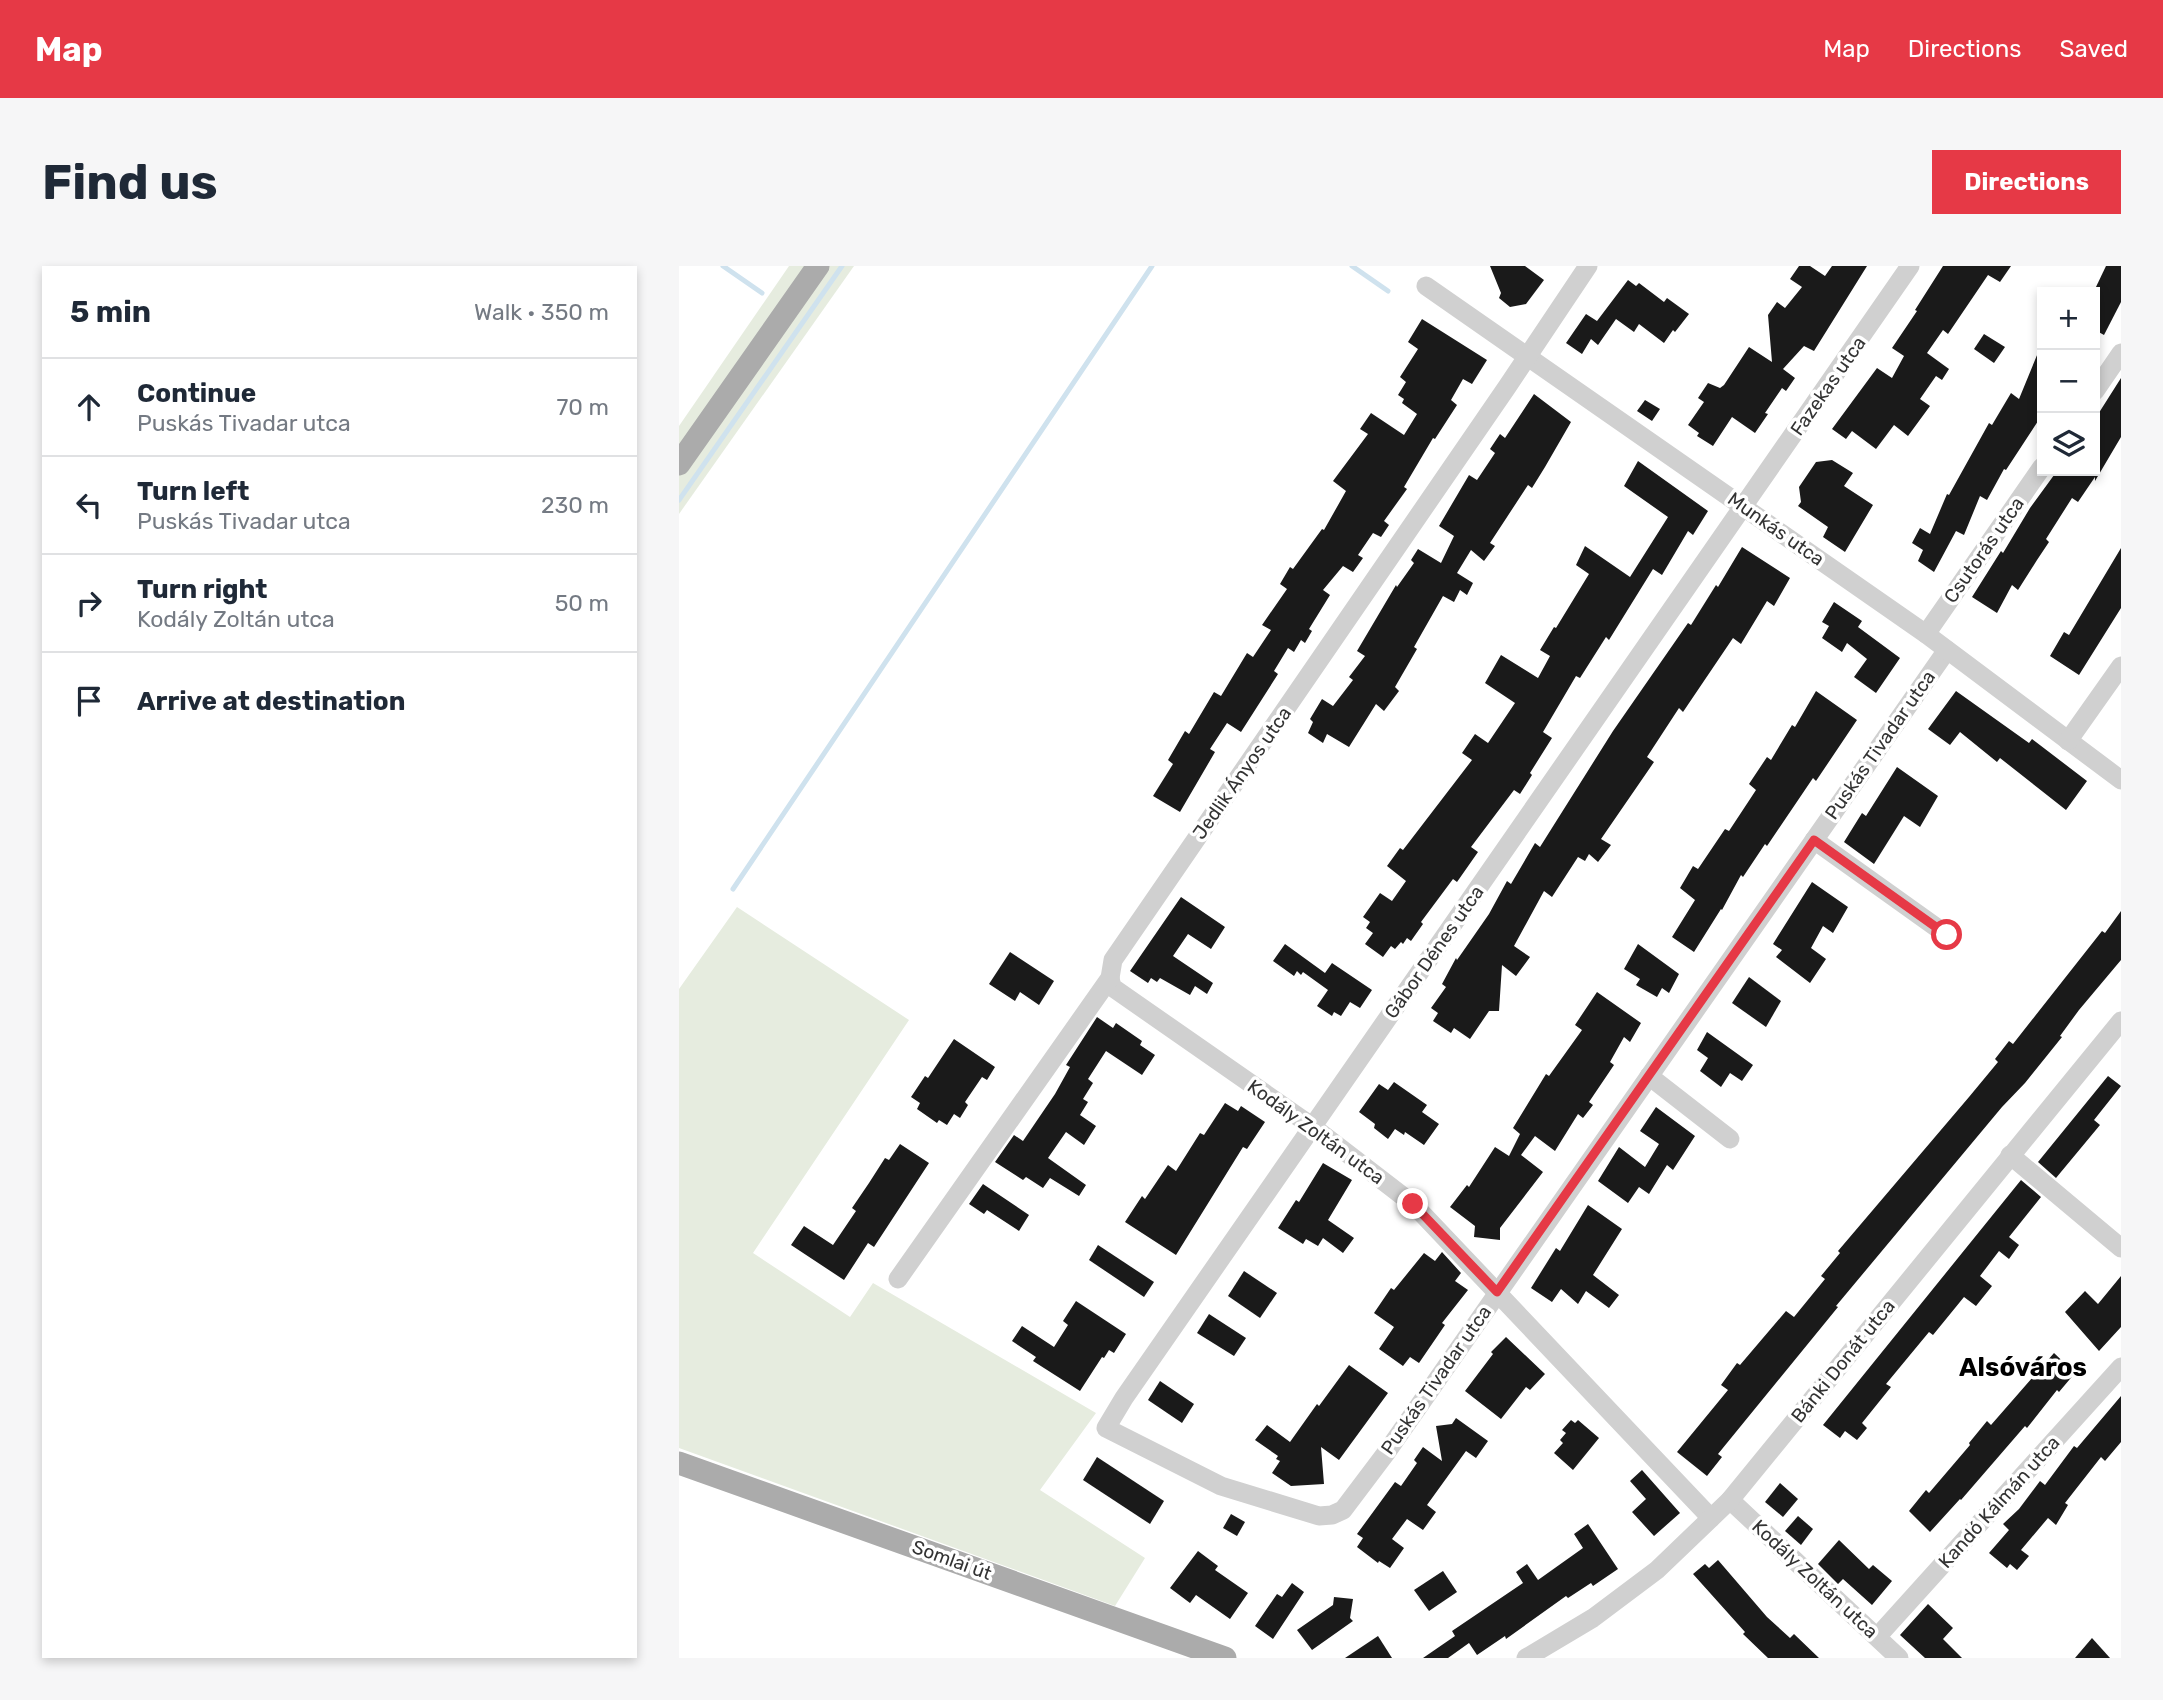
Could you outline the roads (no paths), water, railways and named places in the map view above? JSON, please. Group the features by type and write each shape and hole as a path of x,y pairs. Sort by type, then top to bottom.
{"main road":[{"path":"679,464 818,266"},
{"name":"Somlai út","path":"679,1463 1225,1658"}],"street":[{"name":"Jedlik Ányos utca","path":"898,1279 1110,978 1113,960 1588,266"},
{"name":"Fazekas utca","path":"1745,506 1910,266"},
{"name":"Munkás utca","path":"1426,286 1926,634 2121,780"},
{"path":"2100,384 2121,354"},
{"name":"Csutorás utca","path":"1926,634 2037,474"},
{"name":"Gábor Dénes utca","path":"1123,1398 1745,506"},
{"name":"Puskás Tivadar utca","path":"1123,1398 1106,1428 1221,1486 1319,1517 1343,1510 1386,1453 1947,650"},
{"path":"2069,741 2121,666"},
{"name":"Puskás Tivadar utca","path":"1814,840 1947,935"},
{"name":"Kodály Zoltán utca","path":"1110,978 1112,987 1313,1127 1413,1204 1711,1518"},
{"name":"Bánki Donát utca","path":"1526,1658 1593,1618 1657,1570 1730,1500 2121,1021"},
{"path":"1649,1076 1730,1139"},
{"path":"2010,1155 2121,1248"},
{"name":"Kandó Kálmán utca","path":"1877,1637 2121,1367"},
{"name":"Kodály Zoltán utca","path":"1730,1500 1899,1658"}],"waterway":[{"path":"723,266 762,293"},
{"path":"679,500 842,266"},
{"path":"733,889 1152,266"},
{"path":"1352,266 1388,291"}],"district":[{"name":"Alsóváros","path":"2023,1367"}]}
